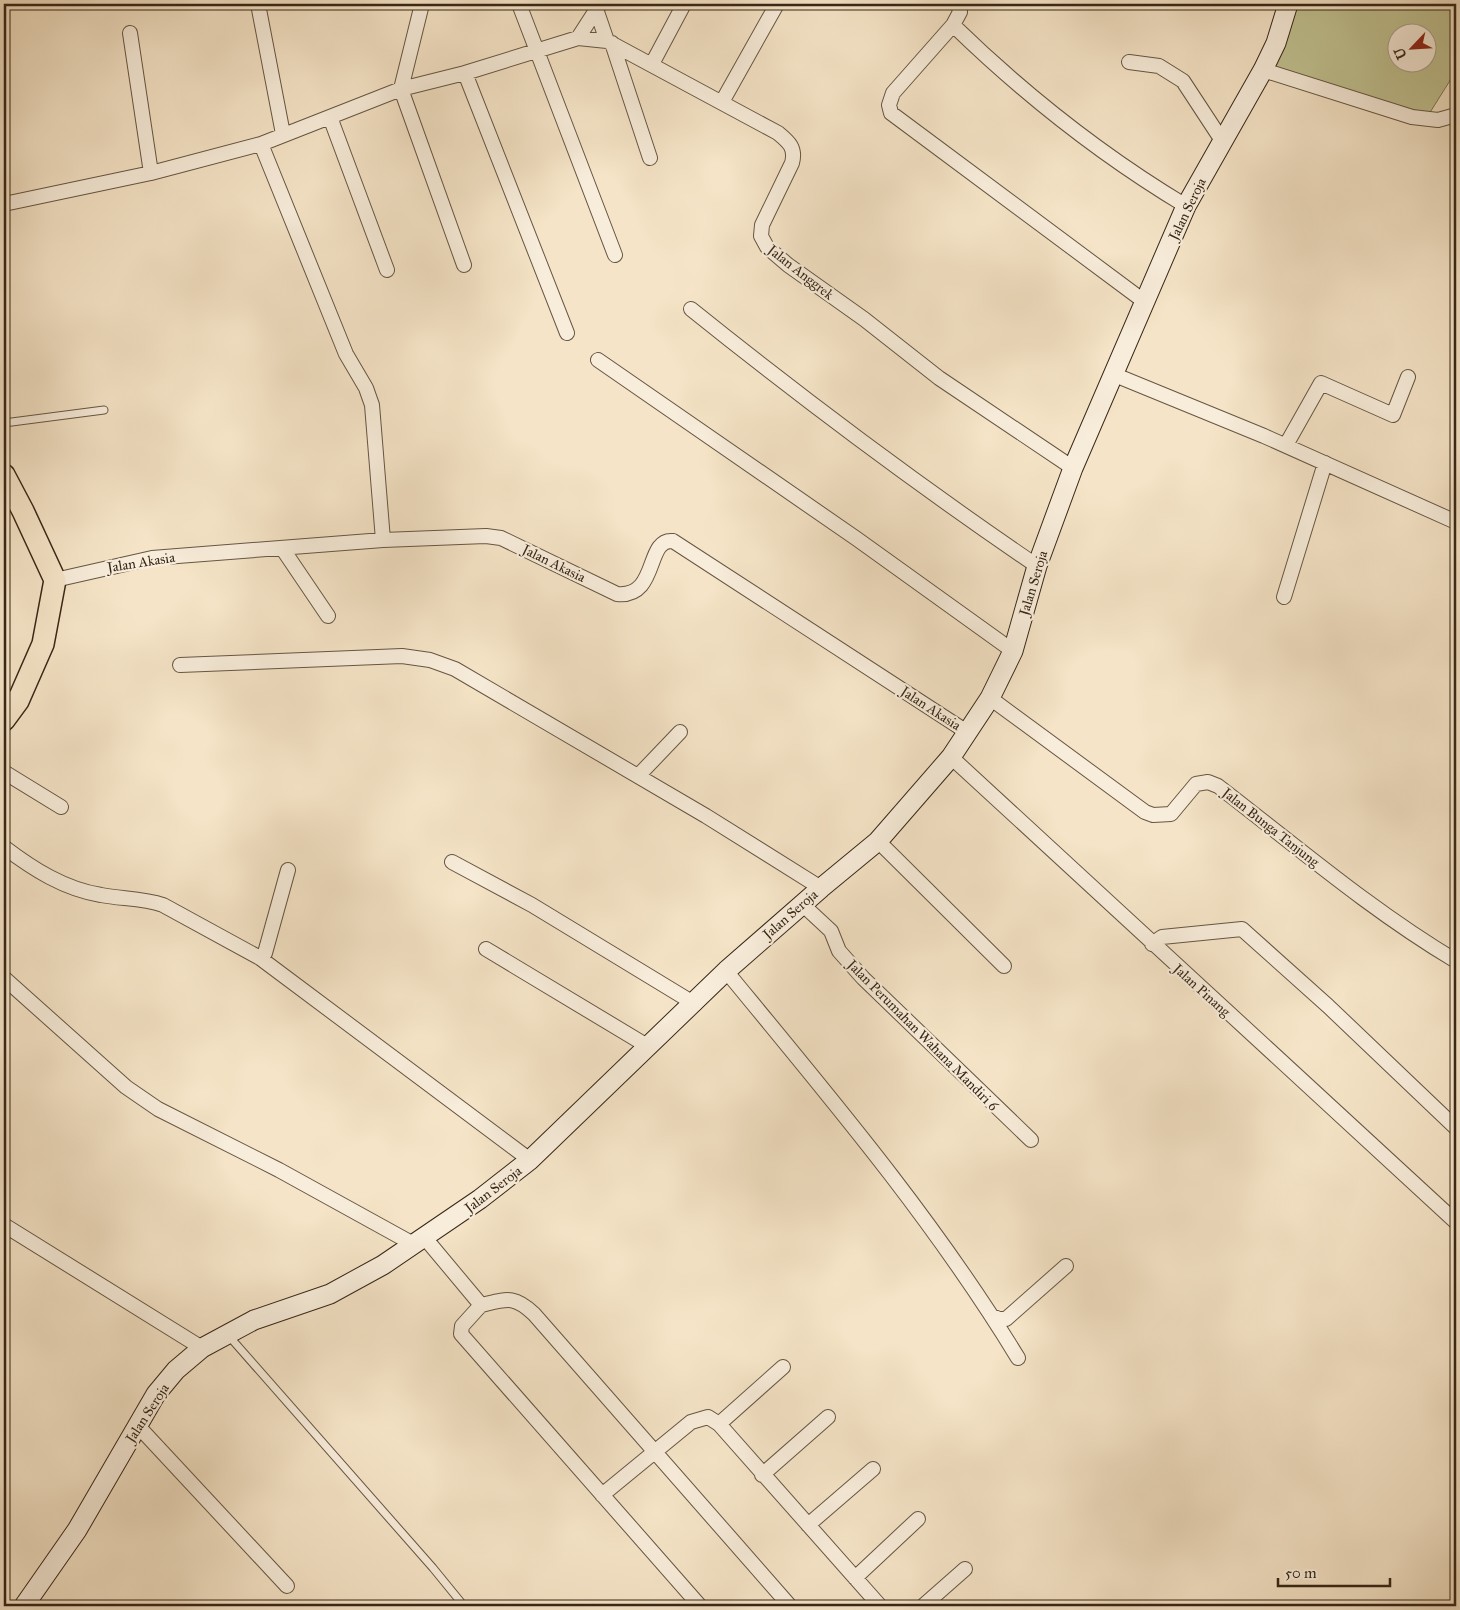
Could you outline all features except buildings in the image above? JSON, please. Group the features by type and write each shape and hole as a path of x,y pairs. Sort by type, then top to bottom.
{"main road":[{"path":"4,475 55,580 43,644 11,699 4,720"}],"street":[{"path":"258,4 283,134"},
{"path":"422,4 401,89 464,265"},
{"path":"519,4 615,255"},
{"path":"652,64 684,4"},
{"path":"722,102 777,4"},
{"path":"958,4 960,12 953,26 894,93 889,105 891,113 1145,302"},
{"name":"Jalan Seroja","path":"24,1606 77,1530 156,1394 176,1370 202,1348 227,1334 254,1320 330,1294 420,1242 530,1160 694,1004 726,971 820,888 878,841 950,757 990,698 1013,651 1037,566 1072,468 1115,375 1186,206 1263,70 1276,43 1288,4"},
{"path":"578,38 597,6"},
{"path":"597,6 650,158"},
{"path":"953,26 1003,74 1037,101 1103,151 1186,206"},
{"path":"130,33 151,173"},
{"path":"4,204 151,173 261,144 401,89 465,73 578,38 610,42"},
{"name":"Jalan Anggrek","path":"610,42 778,132 790,142 794,153 792,163 762,225 761,236 767,247 939,378 1072,468"},
{"path":"1129,62 1159,66 1183,81 1223,142"},
{"path":"1263,70 1412,117 1438,120 1456,115"},
{"path":"465,73 567,333"},
{"path":"330,117 387,270"},
{"path":"261,144 346,354 366,388 372,405 383,540"},
{"path":"691,309 950,507 1037,566"},
{"path":"598,360 857,539 1013,651"},
{"path":"1115,375 1286,445 1456,522"},
{"path":"1286,445 1321,383 1393,415 1408,377"},
{"path":"1284,598 1325,463"},
{"name":"Jalan Akasia","path":"55,580 152,558 383,540 486,536 501,538 617,594 627,595 640,589 660,546 668,540 673,541 967,732"},
{"path":"282,548 328,616"},
{"path":"180,665 402,656 430,660 455,669 706,816 820,888"},
{"name":"Jalan Bunga Tanjung","path":"990,698 1145,812 1152,815 1171,814 1196,784 1208,782 1218,786 1336,877 1426,943 1456,961"},
{"path":"638,776 680,732"},
{"name":"Jalan Pinang","path":"950,757 1456,1222"},
{"path":"4,772 61,807"},
{"path":"878,841 1004,966"},
{"path":"4,847 37,872 99,895 151,901 162,905 260,958 530,1160"},
{"path":"452,862 532,905 694,1004"},
{"path":"260,958 265,953 288,870"},
{"name":"Jalan Perumahan Wahana Mandiri 6","path":"802,904 832,931 839,952 863,978 1031,1140"},
{"path":"1152,944 1162,937 1242,929 1328,1006 1456,1128"},
{"path":"486,949 649,1047"},
{"path":"726,971 917,1208 992,1316 1018,1358"},
{"path":"4,978 126,1088 158,1109 420,1242 481,1304"},
{"path":"4,1225 202,1348"},
{"path":"992,1316 1006,1319 1066,1266"},
{"path":"700,1606 461,1334 462,1326 481,1304 509,1299 522,1303 655,1450 790,1606"},
{"path":"718,1424 783,1367"},
{"path":"602,1495 655,1450 696,1419 708,1416 718,1424 880,1606"},
{"path":"762,1475 828,1417"},
{"path":"138,1426 287,1586"},
{"path":"808,1526 873,1469"},
{"path":"855,1578 918,1519"},
{"path":"923,1606 965,1569"}],"lane":[{"path":"4,423 104,410"},
{"path":"227,1334 420,1553 464,1606"}],"green space":[{"path":"1292,4 1456,4 1456,71 1429,114 1377,102 1269,67"}]}
